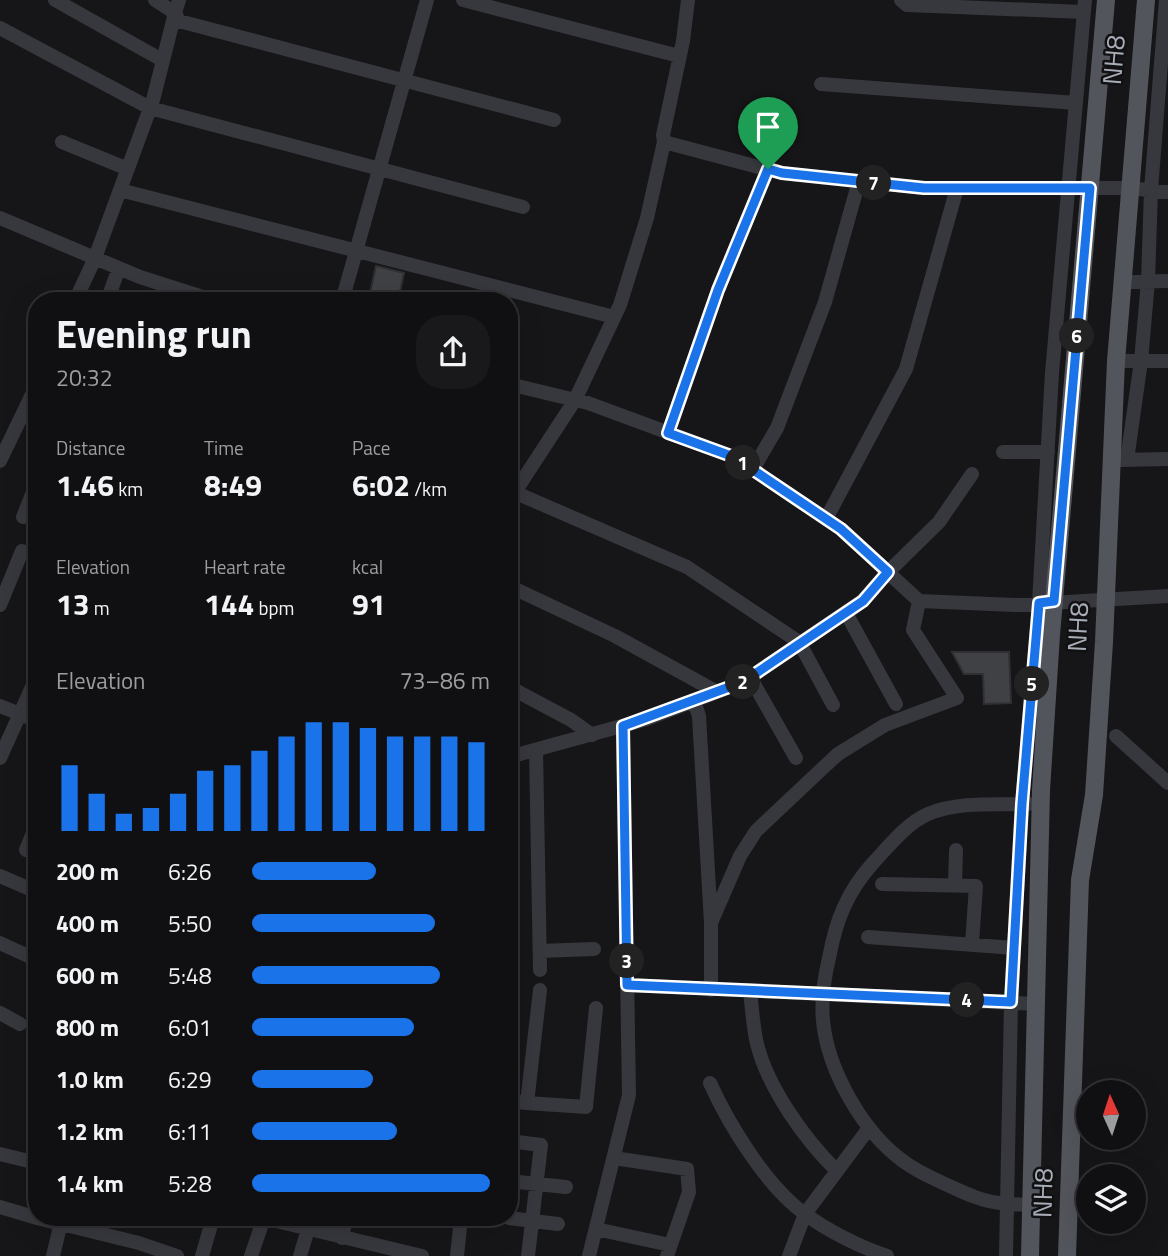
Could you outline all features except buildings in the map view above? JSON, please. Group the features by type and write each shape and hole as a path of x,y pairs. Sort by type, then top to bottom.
{"main road":[{"name":"NH8","path":"1030,1256 1046,602 1107,0"},
{"name":"NH8","path":"1068,1256 1080,880 1094,795 1106,599 1119,460 1116,361 1146,0"}],"street":[{"path":"55,0 162,60"},
{"path":"155,0 177,6"},
{"path":"345,292 427,0"},
{"path":"463,0 680,56"},
{"path":"518,485 575,400 614,317 634,263 664,142 663,135 680,56 688,0"},
{"path":"901,0 907,5 931,3 1085,6 1048,452 1046,602 1022,804 1011,1002 1006,1256"},
{"path":"1166,0 1164,67 1151,190 1142,361 1119,460 1168,459"},
{"path":"79,292 95,258 150,108 177,6"},
{"path":"177,6 179,20 554,120"},
{"path":"0,28 150,108 523,207"},
{"path":"1140,58 1164,67"},
{"path":"821,85 1076,103"},
{"path":"62,142 128,169"},
{"path":"664,142 782,173 924,188 1129,188 1168,192"},
{"path":"668,433 718,290 768,169"},
{"path":"753,469 777,428 825,302 859,181"},
{"path":"825,519 906,369 957,188"},
{"path":"120,190 516,292"},
{"path":"0,218 119,268 165,292"},
{"path":"110,292 119,268"},
{"path":"1122,282 1168,281"},
{"path":"518,292 614,317"},
{"path":"1116,361 1168,361"},
{"path":"518,386 575,400 734,457 841,529 919,601 1015,605 1168,596"},
{"path":"0,461 28,403"},
{"path":"1003,452 1048,452"},
{"path":"518,755 623,726 694,701 750,677 863,601 939,522 972,474"},
{"path":"518,497 687,567 799,642 833,705"},
{"path":"23,517 28,504"},
{"path":"0,605 22,551"},
{"path":"518,590 615,636 717,692"},
{"path":"711,923 740,856 756,831 831,760 885,725 957,698 914,630 919,601"},
{"path":"846,613 896,704"},
{"path":"750,677 796,758"},
{"path":"518,692 571,720 592,735"},
{"path":"0,758 28,697"},
{"path":"694,701 699,716 711,923 711,990"},
{"path":"0,706 28,717"},
{"path":"589,1256 629,1095 623,726"},
{"path":"1116,736 1168,783"},
{"path":"536,751 540,970"},
{"path":"1032,1205 975,1198 923,1174 902,1161 869,1128 859,1115 831,1059 823,1023 822,994 837,920 862,876 905,830 928,814 954,807 1041,804"},
{"path":"26,850 28,845"},
{"path":"955,885 956,850"},
{"path":"0,876 28,888"},
{"path":"882,884 975,886 972,944"},
{"path":"868,937 1014,947"},
{"path":"0,943 28,956"},
{"path":"540,951 594,949"},
{"path":"627,985 1037,1004"},
{"path":"527,1103 540,990"},
{"path":"750,991 757,1044 770,1080 805,1134 837,1171"},
{"path":"518,1102 586,1107 596,1008"},
{"path":"0,1013 20,1024"},
{"path":"710,1083 734,1130 785,1196 804,1214 848,1239 884,1255"},
{"path":"789,1256 804,1214 869,1128"},
{"path":"518,1142 541,1145 528,1256"},
{"path":"1,1156 28,1161"},
{"path":"596,1229 668,1251 689,1192 687,1170 614,1158"},
{"path":"518,1182 566,1187"},
{"path":"0,1207 28,1215"},
{"path":"518,1219 558,1224"},
{"path":"53,1256 60,1226"},
{"path":"80,1226 139,1242 177,1256"},
{"path":"202,1256 211,1226"},
{"path":"251,1256 261,1226"},
{"path":"296,1226 342,1238 379,1252 422,1256"},
{"path":"342,1238 344,1226"},
{"path":"457,1256 460,1226"},
{"path":"300,1256 308,1229"}],"route":[{"path":"768,169 782,173 924,188 1090,188 1054,601 1039,603 1022,804 1011,1002 627,985 623,726 743,682 863,601 888,572 841,529 734,457 668,433 718,290 768,169"}]}
